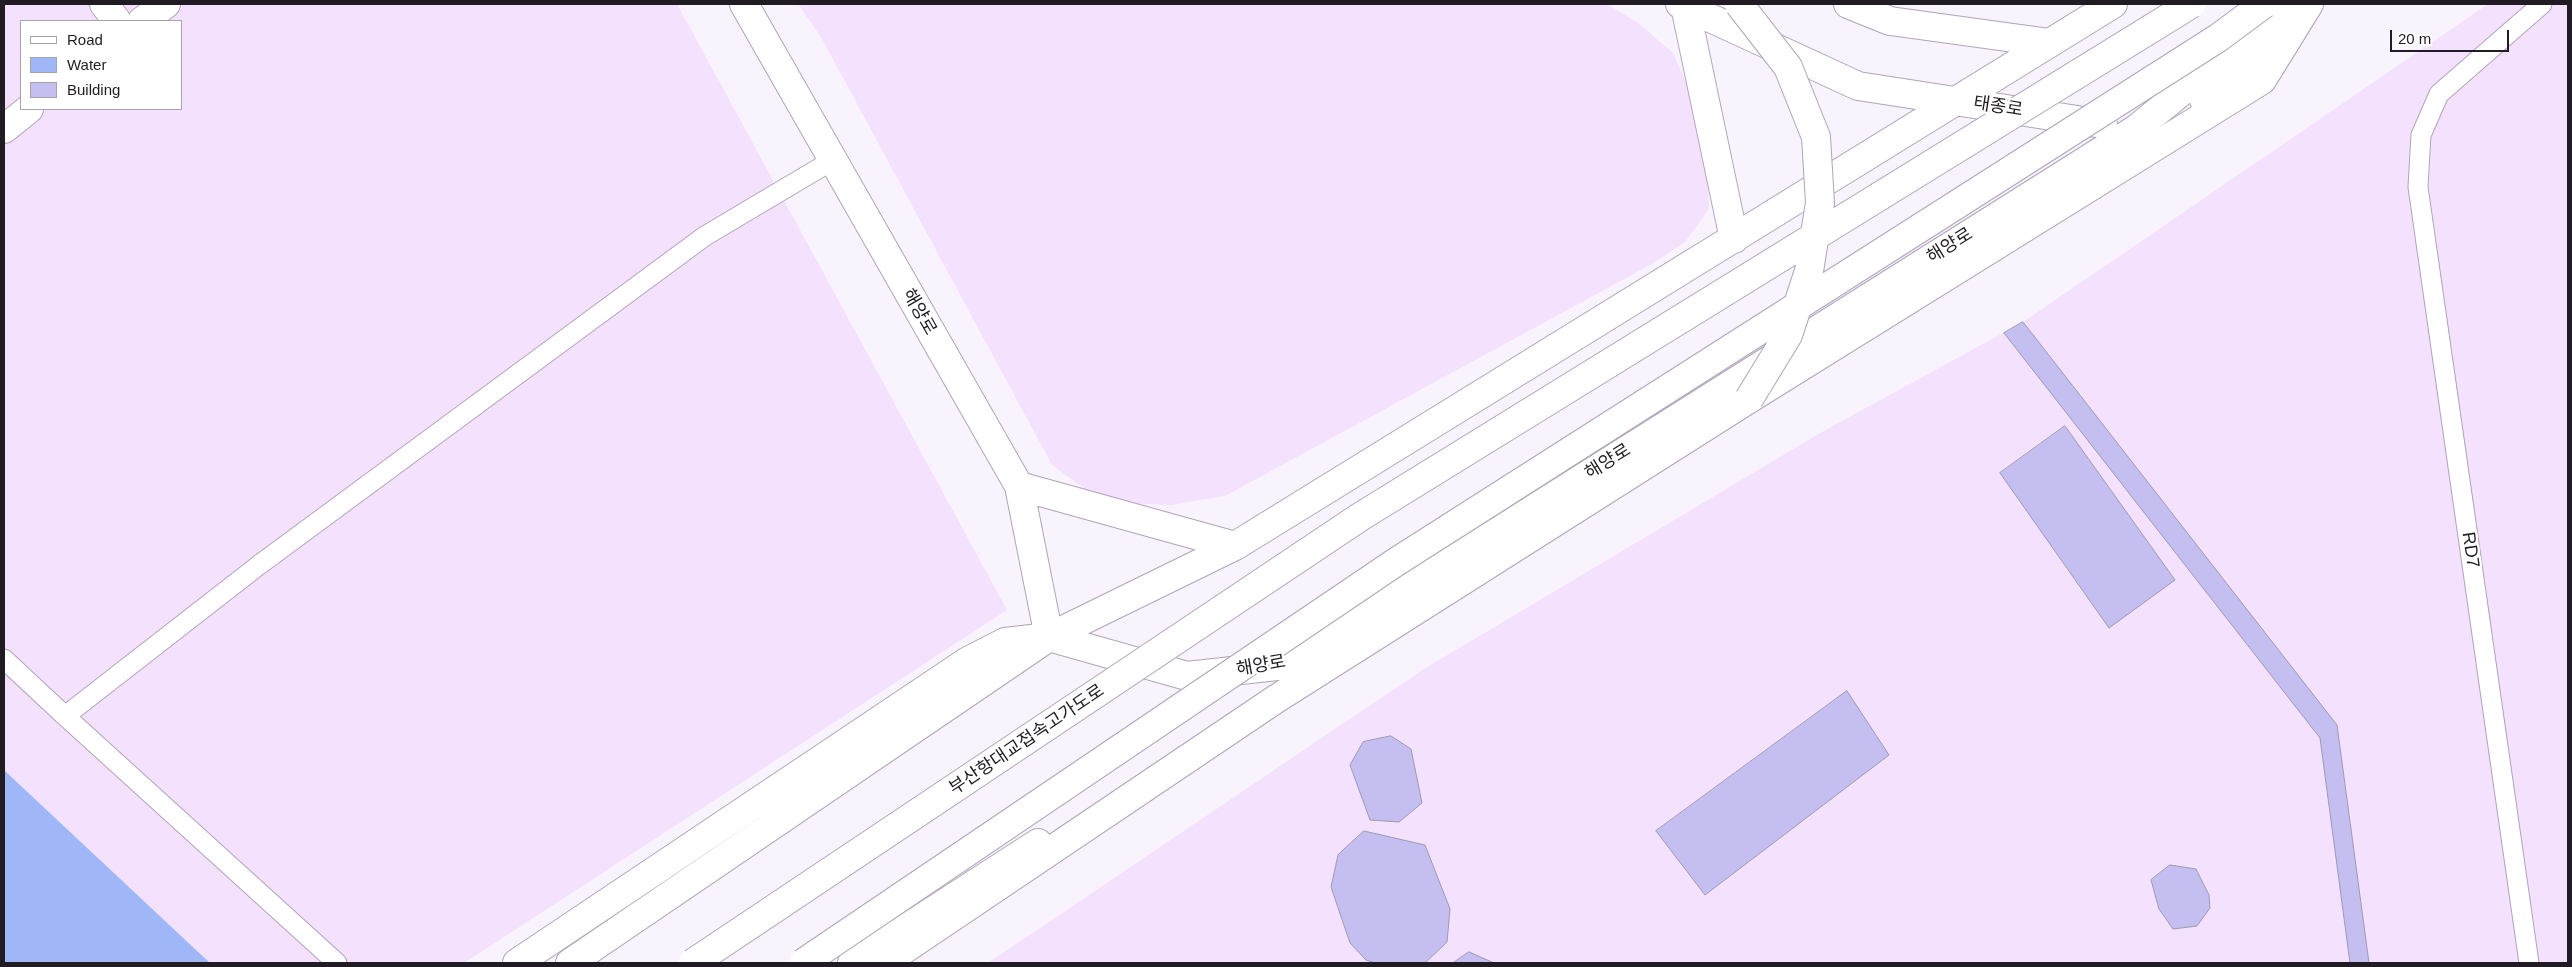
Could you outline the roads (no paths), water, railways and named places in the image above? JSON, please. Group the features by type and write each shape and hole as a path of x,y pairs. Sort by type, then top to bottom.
{"main road":[{"path":"104,4 116,20"},
{"path":"143,20 166,4"},
{"name":"해양로","path":"744,4 1018,486 1048,637 1187,676 1286,665 2136,129"},
{"path":"1739,4 1788,68 1795,85 1816,137 1820,203 1809,271 1788,335 1749,400"},
{"path":"1848,4 1890,21 2050,43"},
{"path":"570,963 1048,637 1235,546 2113,4"},
{"name":"부산항대교접속고가도로","path":"693,963 1360,517 2191,4"},
{"path":"803,963 1396,562 2218,38 2264,4"},
{"path":"2136,129 2290,4"},
{"path":"852,963 1223,722 2241,77 2302,4"},
{"path":"884,963 1276,699 1749,400 2262,80 2309,4"},
{"path":"1683,5 1734,239"},
{"name":"태종로","path":"1683,5 1858,86 2136,129"},
{"path":"4,129 29,110"},
{"path":"1018,486 1235,546"},
{"path":"517,963 968,661 1005,642 1048,637"}],"lane":[{"name":"RD7","path":"2529,963 2418,187 2421,135 2439,94 2542,4"},
{"path":"65,716 274,553 705,236 833,160"},
{"path":"4,659 337,963"}],"water":[{"path":"4,770 210,963 4,963"}]}
